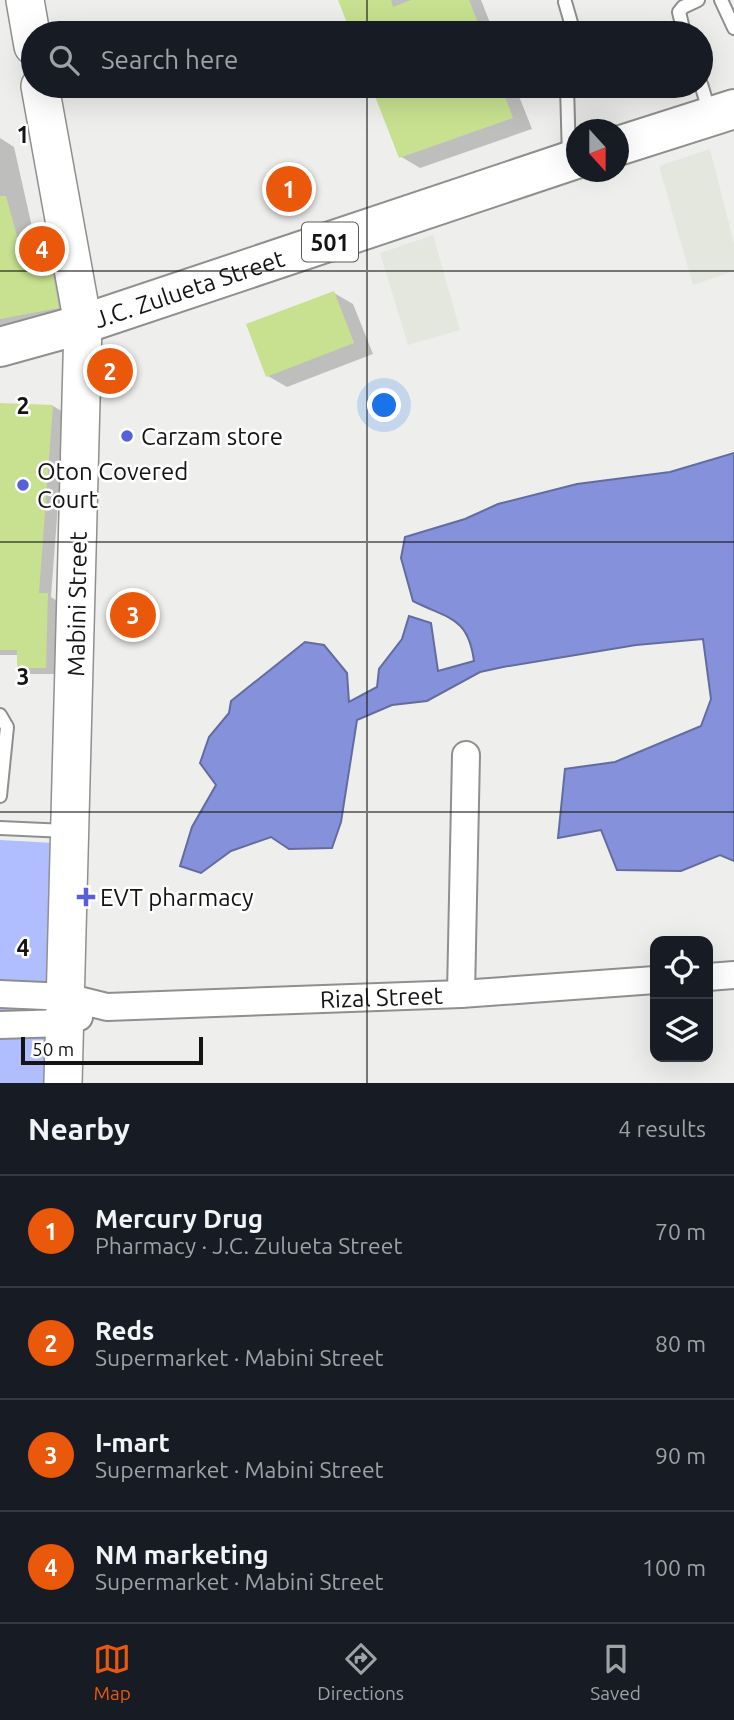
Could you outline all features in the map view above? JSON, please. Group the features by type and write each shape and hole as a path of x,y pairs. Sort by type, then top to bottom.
{"main road":[{"path":"629,141 715,103"},
{"name":"J.C. Zulueta Street","path":"0,346 83,324 566,162"}],"street":[{"path":"30,1 31,21"},
{"name":"Mabini Street","path":"42,98 83,324 72,832 63,1083"},
{"path":"461,994 466,755"},
{"path":"713,977 734,975"},
{"name":"Rizal Street","path":"0,1025 66,1010 107,1007 461,994 650,980"},
{"name":"Rizal Street","path":"0,995 66,1010"}],"lane":[{"path":"681,21 679,12 683,7 698,0"},
{"path":"722,0 734,28"},
{"path":"565,2 571,21"},
{"path":"568,98 570,119"},
{"path":"0,715 7,727 0,796"},
{"path":"0,828 72,832"}],"shaded area":[{"path":"710,149 734,244 734,271 693,285 659,166"},
{"path":"433,235 460,330 408,345 380,253"},
{"path":"734,453 734,861 720,855 681,871 617,870 601,830 558,838 565,769 615,762 701,726 711,699 703,639 636,645 480,672 427,701 392,705 357,720 341,822 332,848 289,849 271,837 231,851 201,873 180,866 192,827 216,785 200,763 209,737 229,713 231,701 305,642 324,645 347,673 349,702 377,687 379,669 402,639 409,616 431,623 438,671 474,661 467,635 461,627 446,616 413,601 401,558 405,537 465,519 498,504 577,484 670,472"},
{"path":"0,840 54,843 46,1083 0,1083"}],"building":[{"path":"338,0 391,0 393,7 411,0 469,0 477,21 346,21"},
{"path":"376,98 506,98 513,118 399,158"},
{"path":"0,196 6,196 23,258 49,255 59,308 0,319"},
{"path":"334,291 354,343 266,377 246,324"},
{"name":"Oton Covered Court","path":"0,403 53,405 39,593 48,593 46,668 17,668 17,650 0,650"}],"place":[{"name":"Mercury Drug","path":"289,189"},
{"name":"NM marketing","path":"42,249"},
{"name":"Reds","path":"110,371"},
{"name":"Carzam store","path":"127,436"},
{"name":"Oton Covered Court","path":"23,485"},
{"name":"I-mart","path":"133,615"},
{"name":"EVT pharmacy","path":"86,897"}]}
